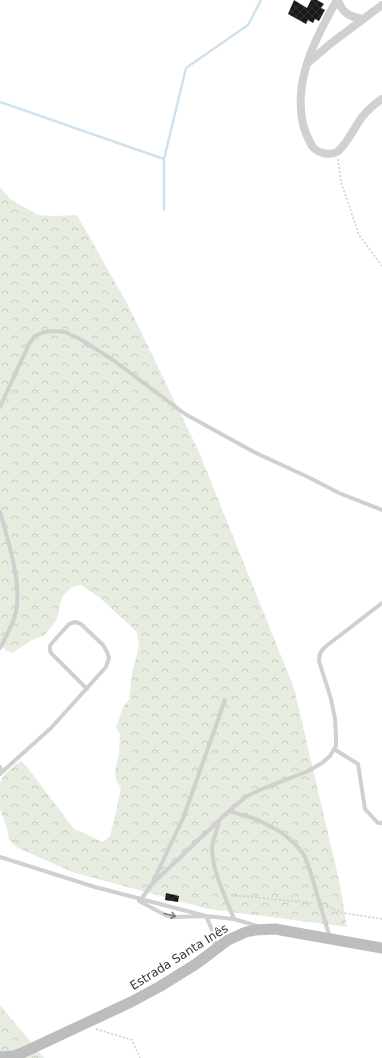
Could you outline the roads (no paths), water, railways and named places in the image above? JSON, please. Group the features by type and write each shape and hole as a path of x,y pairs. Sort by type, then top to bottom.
{"main road":[{"name":"Estrada Santa Inês","path":"0,1057 14,1056 22,1053 131,1002 176,977 228,940 255,930 286,930 382,948"}],"street":[{"path":"337,0 347,14 363,19"},
{"path":"337,0 316,40 303,80 300,105 306,135 315,150 321,153 337,152 363,116 372,106 382,99"},
{"path":"307,64 330,44 382,5"}],"lane":[{"path":"0,407 29,344 35,336 44,332 65,332 80,338 113,360 185,414 254,452 340,493 382,510"},
{"path":"0,512 13,566 18,599 15,613 0,648"},
{"path":"140,900 152,884 229,811 247,796 308,771 322,763 330,756 336,746 335,719 331,699 319,661 319,656 325,647 382,603"},
{"path":"1,771 51,728 87,689 106,667 109,658 103,645 81,624 75,622 69,624 52,643 50,650 51,653 87,689"},
{"path":"152,884 184,816 225,700"},
{"path":"334,749 358,764 365,809 378,823 382,823"},
{"path":"229,811 256,819 281,832 296,845 304,855 330,938"},
{"path":"220,821 212,849 214,865 234,919"},
{"path":"0,857 140,900 206,916 234,919 265,929"},
{"path":"140,900 167,916 206,916"},
{"path":"206,916 213,932 216,948"}],"waterway":[{"path":"164,210 164,159 186,68 248,25 261,0"},
{"path":"0,102 164,159"}]}
